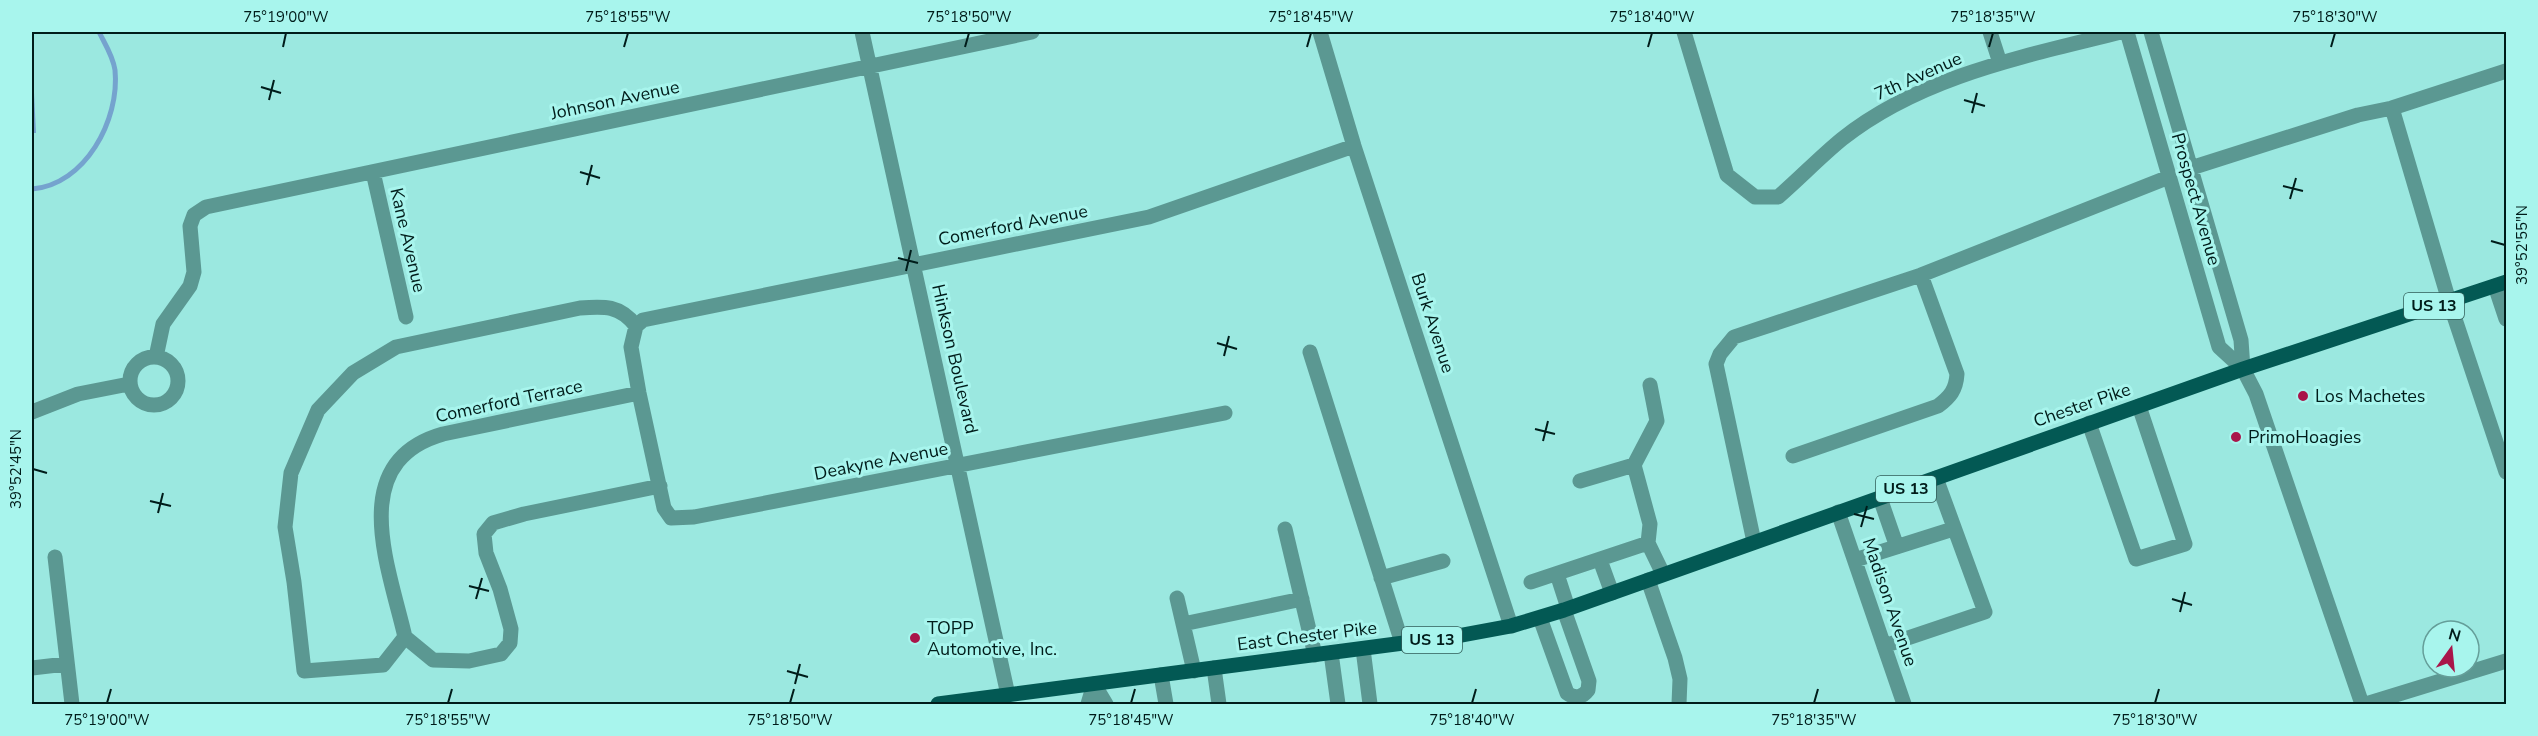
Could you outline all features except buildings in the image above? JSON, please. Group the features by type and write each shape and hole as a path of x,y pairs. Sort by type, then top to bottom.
{"main road":[{"name":"Chester Pike","path":"1668,572 2243,369 2501,284"},
{"name":"East Chester Pike","path":"938,705 1402,644 1511,626 1540,618 1668,572"}],"street":[{"name":"Hinkson Boulevard","path":"862,32 1008,695"},
{"name":"Johnson Avenue","path":"156,357 163,324 190,286 194,272 190,226 194,214 206,207 1032,32"},
{"name":"Burk Avenue","path":"1320,32 1354,146 1511,626"},
{"name":"7th Avenue","path":"1684,32 1727,175 1755,197 1778,197 1843,138 1892,106 1944,83 2000,63 2121,32"},
{"path":"1990,32 2000,63"},
{"name":"Prospect Avenue","path":"2127,32 2219,346 2243,369 2256,394 2364,705"},
{"name":"Prospect Avenue","path":"2151,32 2241,340 2243,369"},
{"path":"2191,168 2358,115 2392,108 2506,71"},
{"path":"2392,108 2449,301 2506,472"},
{"name":"Comerford Avenue","path":"636,326 643,320 1149,217 1354,146"},
{"name":"Kane Avenue","path":"372,172 406,316"},
{"path":"1754,542 1716,364 1720,354 1734,337 1921,275 2169,177"},
{"path":"1793,456 1938,406 1951,396 1957,374 1921,275"},
{"path":"2501,284 2506,319"},
{"path":"639,393 631,346 636,326 627,314 601,306 580,308 396,348 353,373 318,410 291,473 285,527 304,670 383,665 405,637 433,660 469,661 501,654 510,643 511,629 486,553 484,534 493,523 524,514 660,486"},
{"path":"1310,352 1402,644"},
{"path":"156,357 169,362 178,378 173,396 157,405 139,400 132,393 129,384 134,366 141,359 156,357"},
{"path":"32,412 78,394 129,384"},
{"path":"1650,385 1657,421 1634,465 1650,524 1648,543 1668,572"},
{"name":"Deakyne Avenue","path":"639,393 664,508 671,518 682,519 1225,413"},
{"name":"Comerford Terrace","path":"405,637 382,539 380,506 389,476 406,452 416,444 443,434 639,393"},
{"path":"2089,423 2136,559 2185,544 2139,406"},
{"path":"1580,482 1634,465"},
{"path":"1884,646 1985,612 1936,478"},
{"path":"1881,498 1897,547"},
{"name":"Madison Avenue","path":"1838,512 1904,705"},
{"path":"1285,529 1315,655"},
{"path":"1855,560 1953,529"},
{"path":"1531,582 1648,543"},
{"path":"55,557 72,705"},
{"path":"1600,560 1612,593"},
{"path":"1381,578 1443,561"},
{"path":"1540,618 1567,693 1581,697 1588,690 1589,681 1557,574"},
{"path":"1648,580 1678,668 1679,705"},
{"path":"1177,598 1194,671"},
{"path":"1183,624 1302,599"},
{"path":"1363,649 1371,705"},
{"path":"1331,653 1338,705"},
{"path":"2364,705 2506,661"},
{"path":"32,668 66,664"},
{"path":"1214,668 1218,705"},
{"path":"1161,675 1166,705"},
{"path":"1088,705 1094,684"},
{"path":"1094,684 1106,705"}],"water":[{"path":"32,92 34,93 36,133 32,133"}],"waterway":[{"path":"32,189 51,185 68,176 83,163 105,129 112,109 115,70 111,55 99,32"}],"place":[{"name":"Los Machetes","path":"2303,396"},
{"name":"PrimoHoagies","path":"2236,437"},
{"name":"TOPP Automotive, Inc.","path":"915,638"}]}
